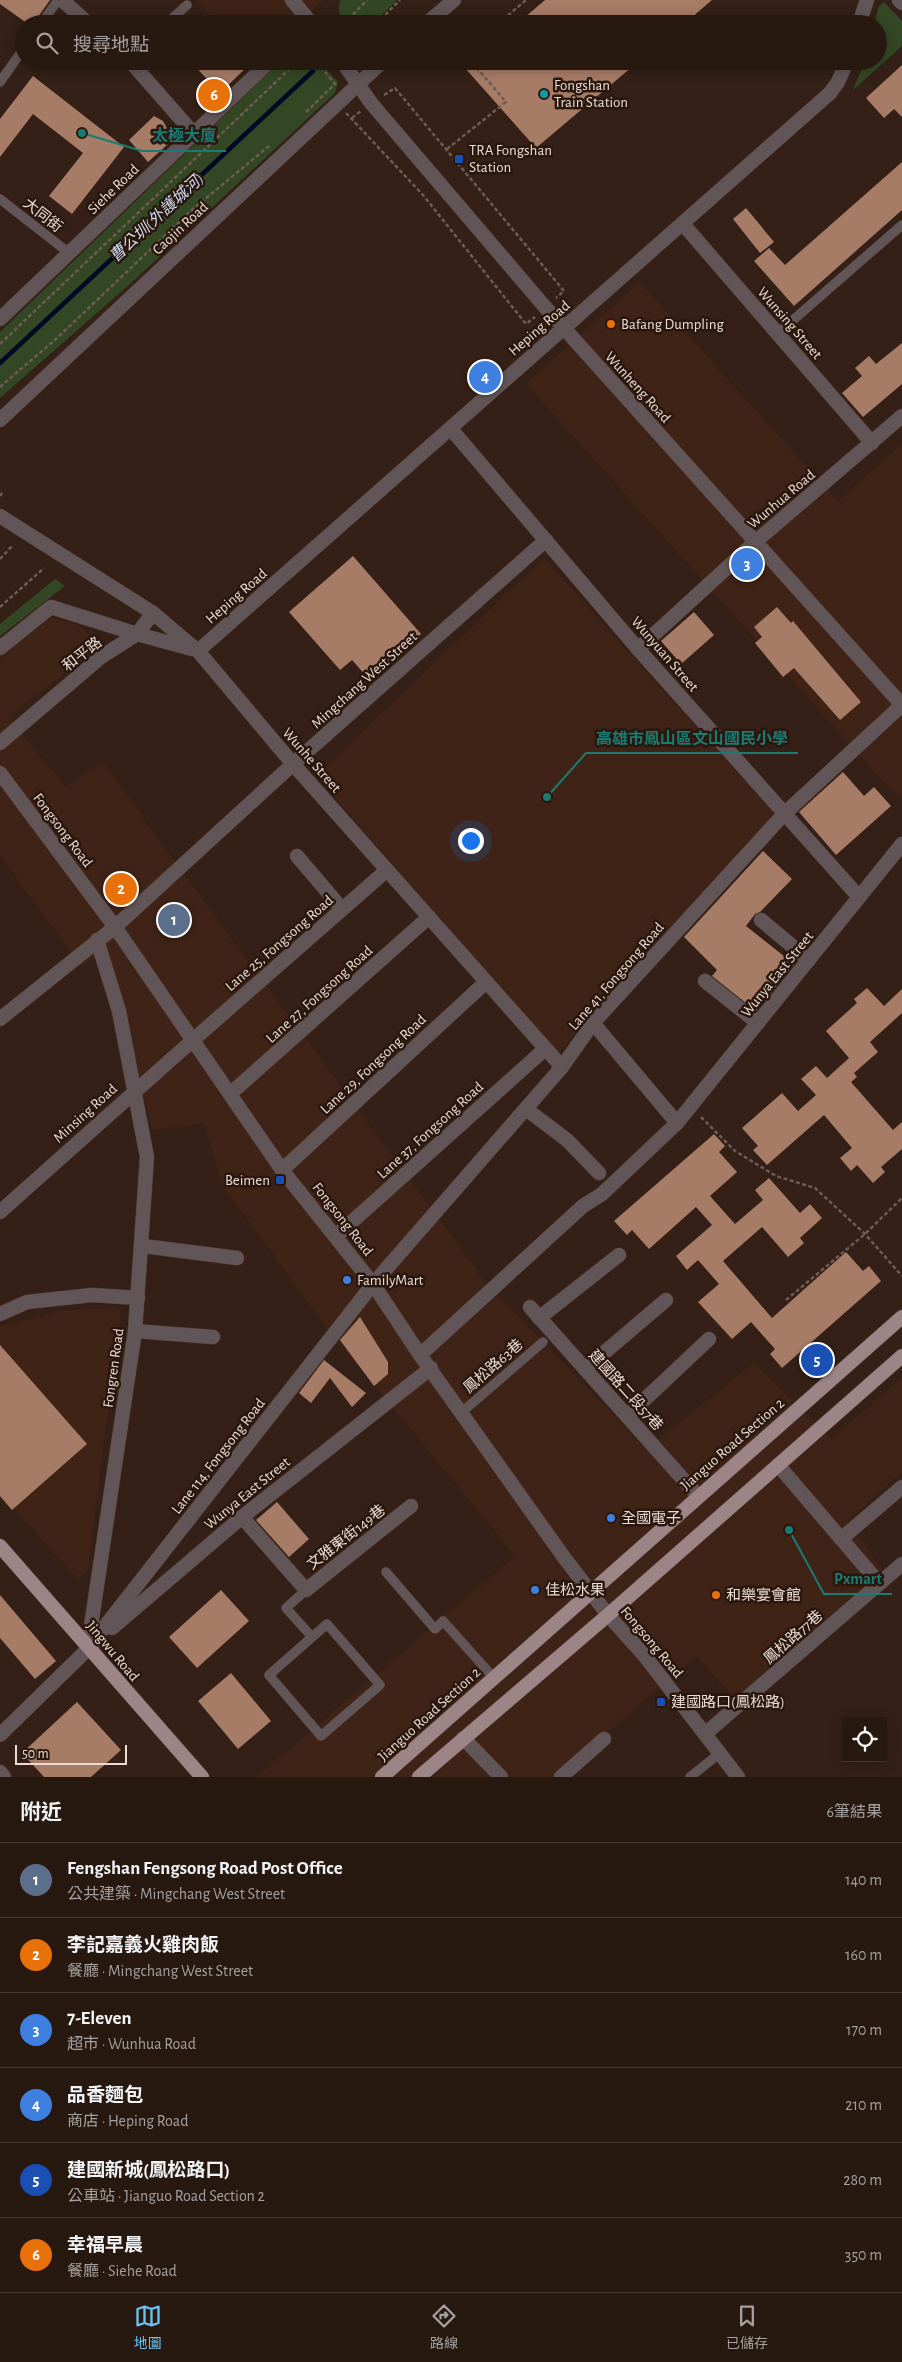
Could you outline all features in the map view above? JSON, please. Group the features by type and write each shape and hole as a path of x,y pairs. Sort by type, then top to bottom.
{"main road":[{"name":"Jianguo Road Section 2","path":"382,1777 902,1317"},
{"path":"419,1777 608,1615 902,1356"},
{"name":"Jingwu Road","path":"0,1546 202,1777"}],"street":[{"path":"62,0 79,15"},
{"path":"292,0 304,15"},
{"path":"436,15 454,0"},
{"path":"862,15 867,0"},
{"path":"899,0 902,3"},
{"path":"138,70 194,134"},
{"name":"Siehe Road","path":"0,319 261,70"},
{"name":"Wunheng Road","path":"348,70 371,103 563,328 754,543 902,705"},
{"name":"Caojin Road","path":"0,420 374,70"},
{"name":"Heping Road","path":"198,651 830,93 843,70"},
{"name":"Wunsing Street","path":"683,224 872,443"},
{"name":"Wunhua Road","path":"638,649 754,543 902,416"},
{"name":"Wunyuan Street","path":"451,429 638,649 859,897"},
{"name":"Wunhe Street","path":"0,516 153,613 198,651 293,764 562,1068"},
{"name":"Mingchang West Street","path":"0,1019 115,927 293,764 546,540"},
{"path":"0,648 51,607 198,651"},
{"path":"137,634 153,613"},
{"name":"和平路","path":"0,743 101,657 137,634"},
{"name":"Lane 41, Fongsong Road","path":"373,1284 562,1068 592,1023 784,814 902,705"},
{"name":"Fongsong Road","path":"0,772 115,927 282,1170 373,1284 420,1355 590,1592 644,1655 738,1777"},
{"name":"Wunya East Street","path":"420,1355 583,1206 602,1194 677,1123 902,844"},
{"path":"297,856 342,909"},
{"name":"Lane 25, Fongsong Road","path":"193,1040 387,870"},
{"name":"Lane 27, Fongsong Road","path":"230,1094 429,917"},
{"path":"761,920 809,960"},
{"name":"Fongren Road","path":"88,1648 135,1331 143,1246 147,1158 119,1011 97,940"},
{"path":"705,981 758,1023"},
{"name":"Lane 29, Fongsong Road","path":"282,1170 486,982"},
{"path":"592,1023 677,1123"},
{"name":"Minsing Road","path":"0,1212 193,1040"},
{"name":"Lane 37, Fongsong Road","path":"336,1236 545,1049"},
{"path":"526,1108 567,1140 599,1173"},
{"path":"143,1246 236,1258"},
{"path":"539,1318 619,1255"},
{"name":"Lane 114, Fongsong Road","path":"88,1648 373,1284"},
{"path":"0,1314 27,1302 92,1296 138,1298"},
{"path":"585,1369 666,1300"},
{"name":"建國路二段57巷","path":"530,1307 698,1496"},
{"path":"135,1331 213,1337"},
{"path":"627,1416 709,1340"},
{"name":"Wunya East Street","path":"88,1648 242,1517 430,1368"},
{"path":"778,1465 880,1583"},
{"path":"841,1539 902,1487"},
{"name":"文雅東街149巷","path":"242,1517 306,1590 411,1506"},
{"name":"鳳松路77巷","path":"705,1734 902,1564"},
{"path":"0,1735 88,1648"},
{"path":"463,1738 501,1777"},
{"path":"561,1777 604,1738"},
{"path":"0,1772 4,1777"}],"lane":[{"path":"47,15 58,0"},
{"path":"176,15 187,5"},
{"path":"0,82 15,61"},
{"name":"大同街","path":"0,198 69,253"},
{"path":"778,334 902,225"},
{"name":"鳳松路63巷","path":"462,1412 543,1342"},
{"path":"386,1572 435,1629 443,1621 494,1678"},
{"path":"306,1590 286,1608 312,1638"},
{"path":"327,1624 380,1685 321,1736 269,1675 312,1638 327,1624"},
{"path":"690,1777 720,1753"}],"path":[{"path":"352,15 366,0"},
{"path":"385,15 400,0"},
{"path":"508,15 526,0"},
{"path":"0,344 289,70"},
{"path":"302,116 335,84 323,70"},
{"path":"447,149 506,102 478,70"},
{"path":"395,88 564,291"},
{"path":"352,118 422,195 526,324"},
{"path":"0,387 57,338 193,209 273,143"},
{"path":"0,559 12,546"},
{"path":"0,607 44,568"},
{"path":"690,1107 736,1151 776,1176 815,1188 865,1234 902,1276"},
{"path":"786,1300 865,1234 902,1198"}],"shaded area":[{"path":"196,0 323,0 307,15 212,15"},
{"path":"640,282 838,501 902,444 902,798 888,787 526,384"},
{"path":"544,558 779,819 593,1011 558,1054 316,776"},
{"path":"50,617 81,626 97,648 8,717 66,787 103,761 151,829 484,1280 646,1449 754,1363 831,1439 902,1378 902,1472 847,1521 883,1569 735,1700 697,1656 555,1777 257,1777 515,1556 327,1328 223,1187 203,1123 152,1130 108,950 81,966 0,856 0,658"},
{"path":"121,1308 88,1569 78,1580 0,1492 0,1326 65,1310"}],"green space":[{"path":"341,0 397,0 382,15 340,15"},
{"path":"884,2 902,21 902,46 887,59 887,15 876,15 879,6"},
{"path":"272,70 327,70 338,82 335,93 130,284 0,398 0,332"},
{"path":"861,70 875,70 853,90"},
{"path":"55,579 65,586 0,636 0,624"}],"building":[{"path":"0,0 50,0 39,15 15,15 0,4"},
{"path":"545,0 712,0 694,15 528,15"},
{"path":"902,65 902,117 894,109 884,118 866,98"},
{"path":"198,70 244,70 220,93"},
{"name":"Fongshan Train Station","path":"467,70 628,70 536,148"},
{"path":"33,76 124,147 72,214 49,196 83,153 33,114 0,157 0,119"},
{"path":"154,116 163,121 171,136 168,144 148,162 129,140"},
{"path":"902,162 902,210 794,306 754,261 769,248 785,265"},
{"path":"746,208 774,242 760,253 733,219"},
{"path":"902,343 902,384 863,417 842,393 862,376 855,368 869,356 876,364"},
{"path":"353,556 421,634 369,679 352,660 340,670 289,612"},
{"path":"777,607 791,623 793,621 861,702 840,720 794,668 783,677 755,643 762,637 754,627"},
{"path":"694,612 714,635 681,664 661,641"},
{"path":"843,772 864,796 874,787 891,806 836,855 799,812"},
{"path":"763,851 792,879 760,912 755,914 746,926 794,964 756,1011 712,976 717,970 684,937"},
{"path":"867,988 884,1006 902,989 902,1013 870,1042 878,1052 854,1073 857,1077 851,1082 893,1130 902,1122 902,1149 881,1167 885,1172 873,1183 857,1165 851,1171 840,1158 852,1148 824,1115 767,1165 753,1150 758,1146 742,1128 782,1093 798,1111 816,1095 801,1079 816,1066 827,1078 849,1058 826,1031 857,1003 854,999"},
{"path":"714,1134 725,1146 719,1152 737,1172 710,1196 735,1224 763,1200 755,1190 769,1178 800,1213 810,1204 822,1218 800,1238 804,1243 788,1257 762,1227 723,1261 772,1318 846,1252 863,1271 869,1266 881,1281 782,1368 770,1354 775,1349 751,1322 732,1339 698,1302 719,1284 698,1260 687,1270 676,1256 712,1225 696,1207 649,1249 632,1230 627,1235 614,1221"},
{"path":"360,1317 388,1362 388,1374 374,1386 340,1340"},
{"path":"0,1345 87,1444 12,1510 0,1496"},
{"path":"324,1360 366,1393 352,1407 330,1378 311,1403 299,1393"},
{"path":"277,1502 309,1539 289,1557 256,1520"},
{"path":"221,1590 249,1621 197,1668 169,1637"},
{"path":"0,1595 56,1661 35,1679 0,1638"},
{"path":"231,1673 271,1721 238,1749 198,1701"},
{"path":"77,1702 121,1750 91,1777 44,1777 22,1753"}],"waterway":[{"name":"曹公圳(外護城河)","path":"0,363 313,71"}],"place":[{"name":"Fongshan Train Station","path":"544,94"},
{"name":"幸福早晨","path":"214,95"},
{"name":"太極大廈","path":"82,133"},
{"name":"TRA Fongshan Station","path":"459,159"},
{"name":"Bafang Dumpling","path":"611,324"},
{"name":"品香麵包","path":"485,377"},
{"name":"7-Eleven","path":"747,564"},
{"name":"高雄市鳳山區文山國民小學","path":"547,797"},
{"name":"李記嘉義火雞肉飯","path":"121,889"},
{"name":"Fengshan Fengsong Road Post Office","path":"174,920"},
{"name":"Beimen","path":"280,1180"},
{"name":"FamilyMart","path":"347,1280"},
{"name":"建國新城(鳳松路口)","path":"817,1360"},
{"name":"全國電子","path":"611,1518"},
{"name":"Pxmart","path":"789,1530"},
{"name":"佳松水果","path":"535,1590"},
{"name":"和樂宴會館","path":"716,1595"},
{"name":"建國路口(鳳松路)","path":"661,1702"}]}
